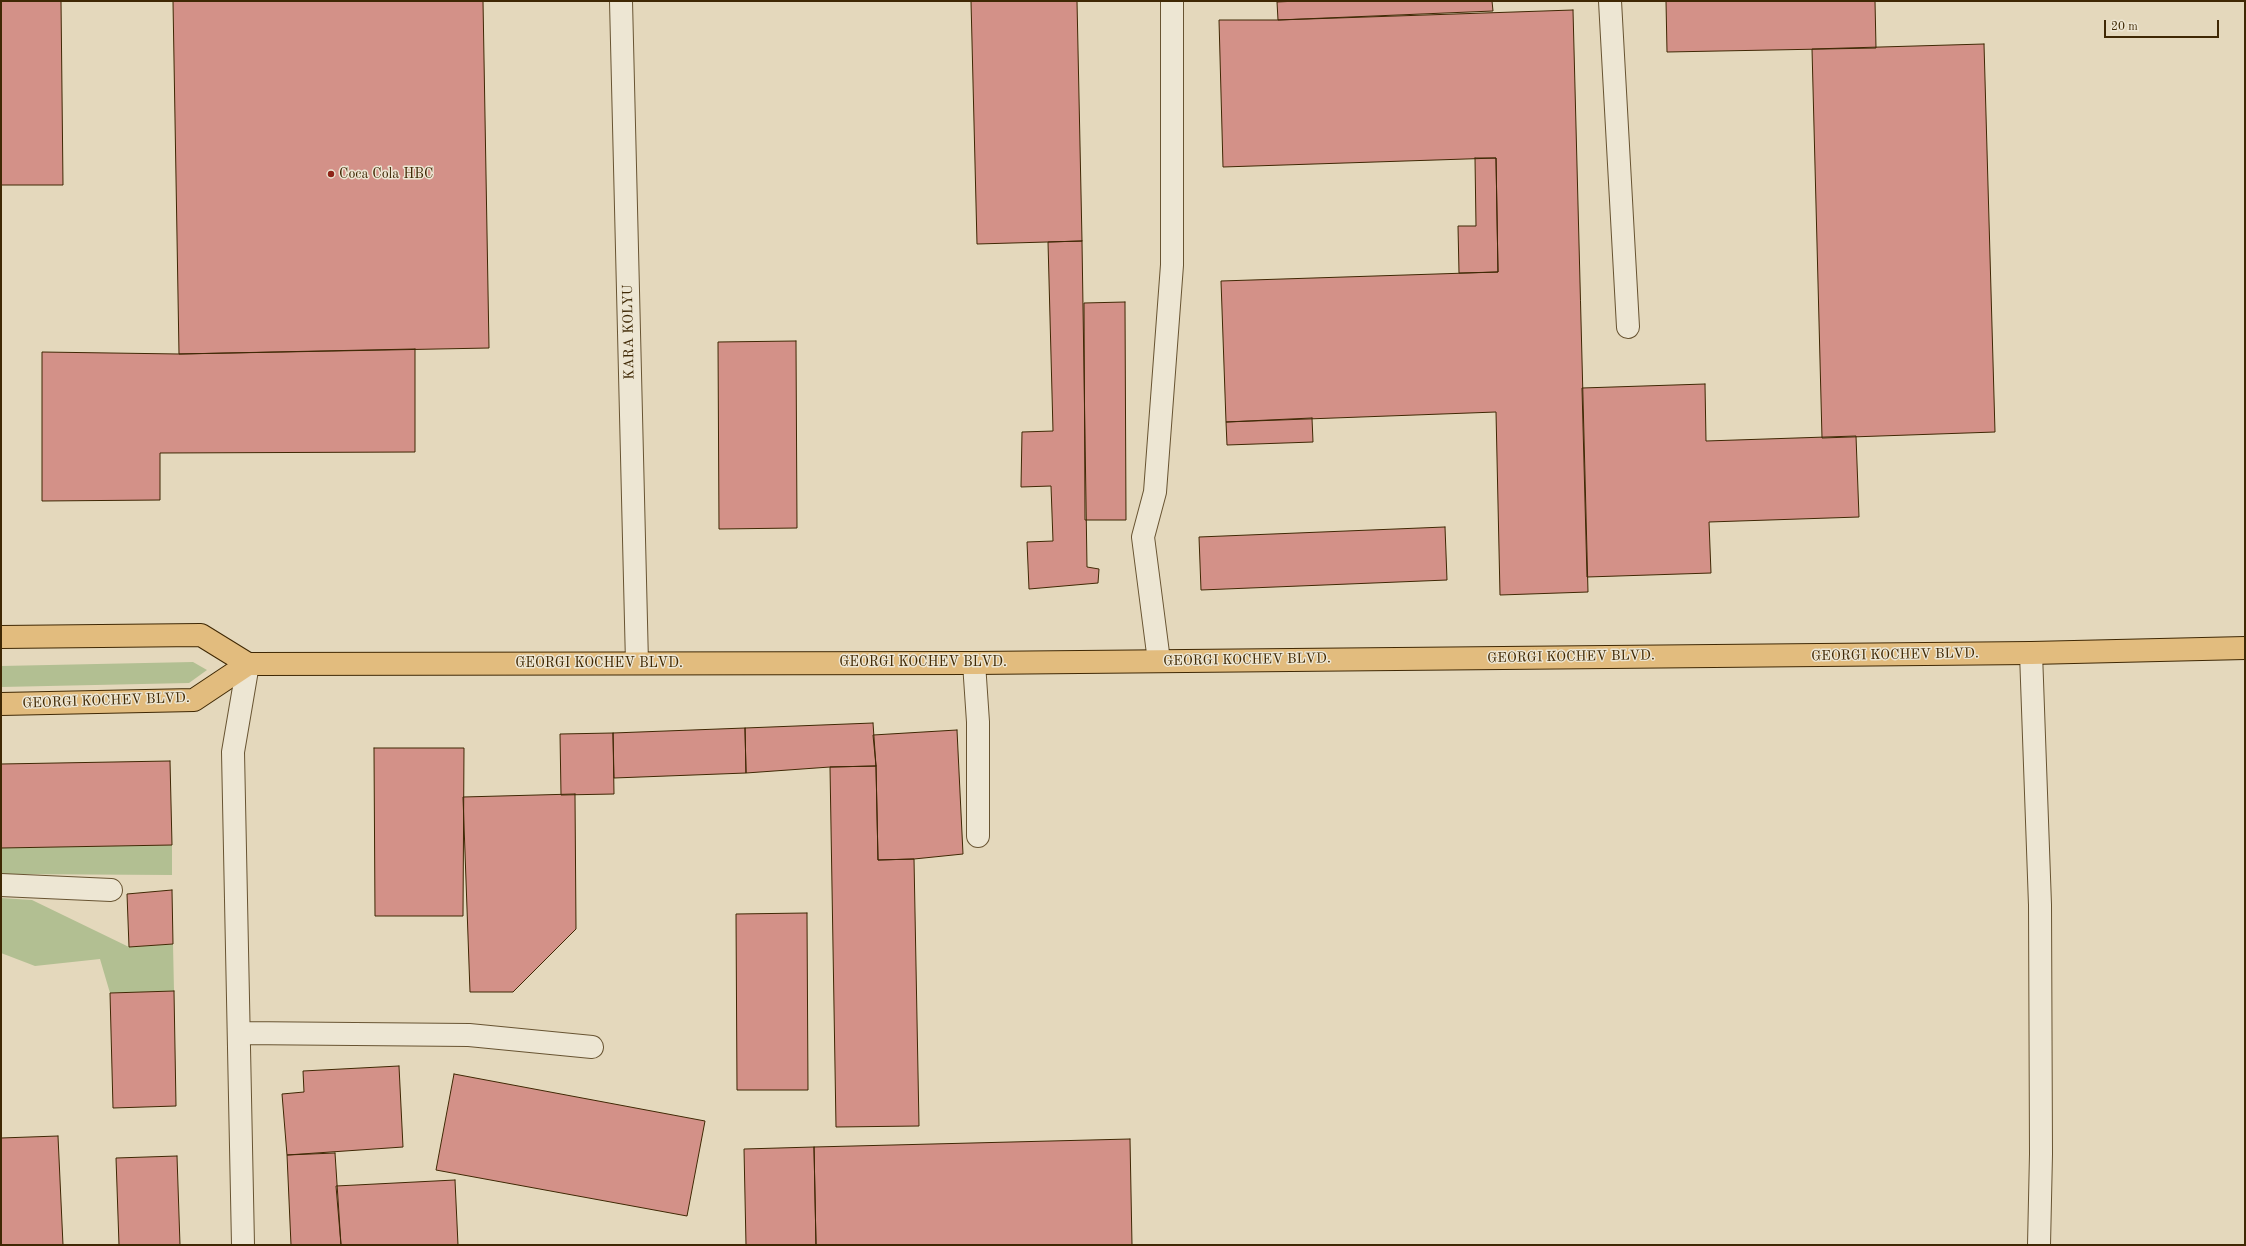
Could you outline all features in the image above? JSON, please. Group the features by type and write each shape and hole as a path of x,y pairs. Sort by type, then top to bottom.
{"main road":[{"path":"1,637 200,635 248,664"},
{"name":"GEORGI KOCHEV BLVD.","path":"1,704 194,700 248,664 974,663 2031,653 2245,648"}],"street":[{"name":"KARA KOLYU","path":"621,1 637,663"},
{"path":"1159,661 1143,537 1155,492 1172,265 1172,1"},
{"path":"1610,1 1628,327"},
{"path":"2031,653 2040,905 2041,1154 2039,1245"},
{"path":"974,663 978,722 978,836"},
{"path":"243,1245 240,1033 233,752 248,664"},
{"path":"1,885 111,890"},
{"path":"240,1033 469,1035 592,1047"}],"green space":[{"path":"193,662 207,670 189,683 1,687 1,666"},
{"path":"172,845 172,875 1,874 1,848"},
{"path":"1,898 32,900 129,947 173,944 174,991 110,993 100,959 35,966 1,953"}],"building":[{"path":"1,1 61,1 63,185 1,185"},
{"name":"Coca Cola HBC","path":"173,1 483,1 489,348 179,354"},
{"path":"971,1 1077,1 1082,241 977,244"},
{"path":"1492,1 1493,11 1278,20 1277,2"},
{"path":"1666,1 1875,1 1876,48 1667,52"},
{"path":"1573,10 1588,592 1500,595 1496,412 1226,422 1221,281 1498,272 1496,158 1223,167 1219,20 1278,20"},
{"path":"1984,44 1995,432 1822,438 1812,49"},
{"path":"1475,158 1496,158 1498,272 1459,273 1458,226 1476,226"},
{"path":"1082,241 1087,567 1099,569 1098,583 1029,589 1027,542 1053,541 1051,486 1021,487 1022,432 1053,431 1048,242"},
{"path":"1125,302 1126,520 1085,520 1084,303"},
{"path":"796,341 797,528 719,529 718,342"},
{"path":"415,349 415,452 160,453 160,500 42,501 42,352 179,354"},
{"path":"1705,384 1706,441 1856,436 1859,517 1709,522 1711,573 1587,577 1582,388"},
{"path":"1312,418 1313,442 1227,445 1226,422"},
{"path":"1445,527 1447,580 1201,590 1199,537"},
{"path":"873,723 876,766 830,767 746,773 745,728"},
{"path":"745,728 746,773 614,778 613,733"},
{"path":"957,730 963,854 914,859 878,860 876,766 873,735"},
{"path":"613,733 614,794 561,795 560,734"},
{"path":"374,748 464,748 463,916 375,916"},
{"path":"170,761 172,845 1,848 1,764"},
{"path":"876,766 878,860 914,859 919,1126 836,1127 830,767"},
{"path":"575,794 576,929 513,992 470,992 463,797"},
{"path":"172,890 173,944 129,947 127,894"},
{"path":"807,913 808,1090 737,1090 736,914"},
{"path":"174,991 176,1106 113,1108 110,993"},
{"path":"399,1066 403,1147 287,1155 282,1094 304,1092 303,1071"},
{"path":"454,1074 705,1121 687,1216 436,1170"},
{"path":"58,1136 63,1245 1,1245 1,1138"},
{"path":"1130,1139 1132,1245 816,1245 814,1147"},
{"path":"814,1147 816,1245 746,1245 744,1149"},
{"path":"335,1153 341,1245 291,1245 287,1155"},
{"path":"177,1156 180,1245 119,1245 116,1158"},
{"path":"455,1180 458,1245 341,1245 336,1186"}],"place":[{"name":"Coca Cola HBC","path":"331,174"}]}
